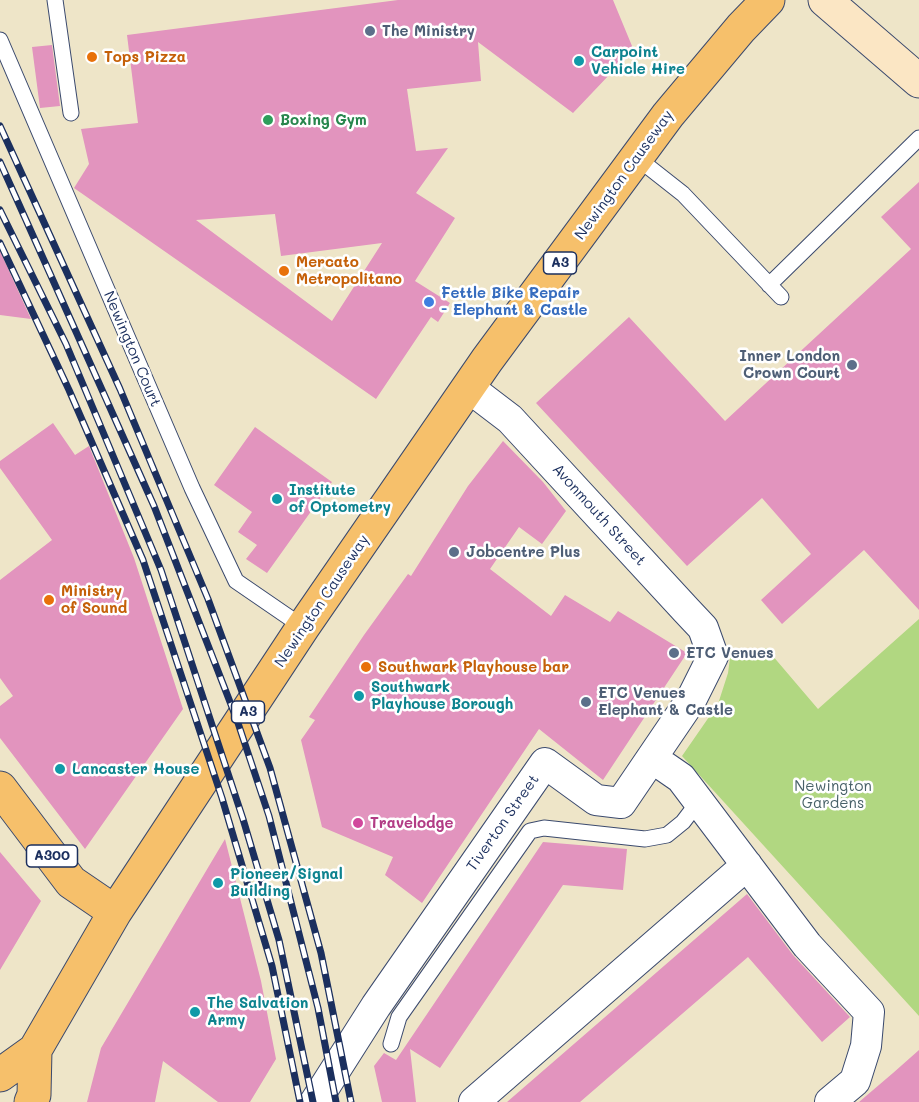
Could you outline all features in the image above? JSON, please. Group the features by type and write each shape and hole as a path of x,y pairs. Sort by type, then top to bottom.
{"main road":[{"name":"Newington Causeway","path":"0,1075 35,1050 115,912 303,627 468,387 636,157 696,79 768,0"},
{"path":"825,0 919,81"},
{"name":"A300","path":"0,788 71,882 115,912"},
{"name":"Newington Causeway","path":"31,1102 34,1095 35,1050"}],"street":[{"name":"Avonmouth Street","path":"468,387 510,419 680,602 703,628 713,656"},
{"name":"Tiverton Street","path":"315,1102 376,1006 545,763 596,800 621,804 691,700 713,656"},
{"path":"652,758 681,778 807,945 869,1012 866,1046 855,1081 830,1102"},
{"path":"474,1102 747,865"}],"lane":[{"path":"55,0 71,113"},
{"name":"Newington Court","path":"0,40 188,477 236,581 303,627"},
{"path":"770,285 919,138"},
{"path":"636,157 683,194 781,297"},
{"path":"391,1044 399,1017 530,831 544,828 645,839 667,835 683,822 699,801"}],"green space":[{"name":"Newington Gardens","path":"919,619 919,1016 682,756 718,704 728,673 730,658 766,648 818,709"}],"building":[{"path":"398,0 613,0 632,46 630,53 573,113 478,42 481,81 407,89 416,151 448,148 416,193 455,218 415,281 450,303 438,322 431,317 376,399 74,188 89,164 81,129 138,123 127,35","holes":["275,214 281,256 382,243 332,321 196,220"]},
{"path":"52,45 60,106 40,108 32,47"},
{"name":"Inner London Crown Court","path":"919,182 919,610 864,550 782,624 761,600 811,554 762,498 687,566 536,403 629,317 725,421 911,249 881,217"},
{"path":"0,251 31,319 0,315"},
{"path":"53,423 75,455 89,446 134,558 183,709 85,849 0,738 0,706 13,696 0,678 0,580 52,540 0,468 0,461"},
{"name":"Institute of Optometry","path":"255,427 332,482 267,573 246,559 257,545 238,532 252,512 214,485"},
{"path":"503,441 543,482 566,511 542,544 519,527 490,569 551,616 565,595 610,622 618,611 687,653 603,780 539,729 422,903 385,875 393,857 322,827 301,740 315,720 309,717 364,635 408,574 411,576 468,486"},
{"name":"The Salvation Army","path":"225,839 261,981 276,1059 250,1102 218,1102 163,1061 155,1102 87,1102 101,1048"},
{"path":"543,842 627,849 623,890 563,885 440,1068 410,1049 416,1102 382,1102 374,1066 384,1053 396,1060"},
{"path":"0,852 41,901 0,970"},
{"path":"747,894 793,955 850,1017 822,1042 748,957 580,1102 507,1102"},
{"path":"919,1050 919,1102 859,1102 893,1073"}],"railway":[{"path":"0,126 120,389 208,599 270,768 321,953 351,1102"},
{"path":"0,162 154,506 237,720 269,816 318,1008 336,1102"},
{"path":"0,210 66,344 161,570 243,819 279,940 313,1102"},
{"path":"0,243 69,390 143,560 222,798 272,966 300,1102"}],"place":[{"name":"The Ministry","path":"370,31"},
{"name":"Tops Pizza","path":"92,57"},
{"name":"Carpoint Vehicle Hire","path":"579,61"},
{"name":"Boxing Gym","path":"268,120"},
{"name":"Mercato Metropolitano","path":"284,271"},
{"name":"Fettle Bike Repair - Elephant & Castle","path":"429,302"},
{"name":"Inner London Crown Court","path":"852,365"},
{"name":"Institute of Optometry","path":"277,499"},
{"name":"Jobcentre Plus","path":"454,552"},
{"name":"Ministry of Sound","path":"49,600"},
{"name":"ETC Venues","path":"674,653"},
{"name":"Southwark Playhouse bar","path":"366,667"},
{"name":"Southwark Playhouse Borough","path":"359,696"},
{"name":"ETC Venues Elephant & Castle","path":"586,702"},
{"name":"Lancaster House","path":"60,769"},
{"name":"Travelodge","path":"358,823"},
{"name":"Pioneer/Signal Building","path":"218,883"},
{"name":"The Salvation Army","path":"195,1012"}]}
